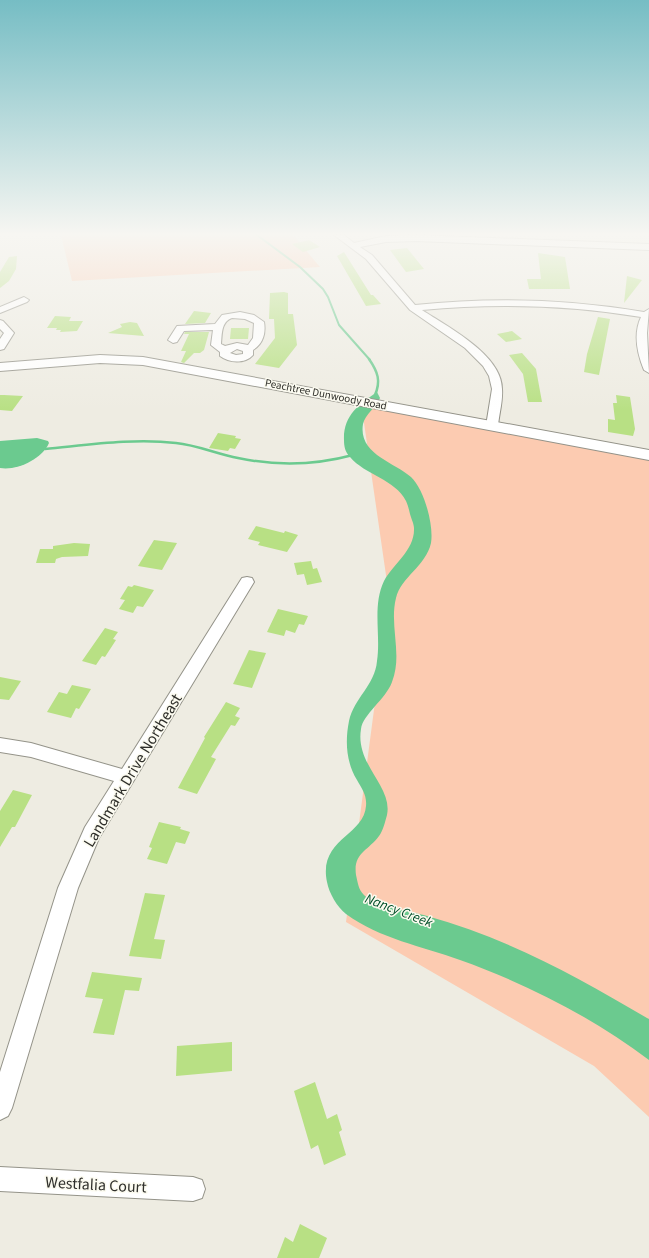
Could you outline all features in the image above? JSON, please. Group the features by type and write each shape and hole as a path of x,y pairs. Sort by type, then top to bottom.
{"main road":[{"name":"Peachtree Dunwoody Road","path":"0,367 120,359 164,364 649,455"}],"street":[{"path":"401,294 413,308 469,346 487,364 494,376 497,389 492,426"},
{"path":"0,310 24,300"},
{"path":"413,308 473,302 530,302 588,306 648,313 643,330 643,347 649,370"},
{"path":"225,351 229,348 237,346 248,349 253,348 258,341 260,325 256,319 247,315 230,316 221,320 216,345 225,351 226,356 233,359 244,357 249,352 248,349"},
{"path":"0,324 9,333 0,347"},
{"path":"173,340 181,328 219,327"},
{"path":"223,375 233,359"},
{"name":"Landmark Drive Northeast","path":"0,1108 68,888 92,833 125,777 247,582"},
{"path":"0,745 31,750 125,777"},
{"name":"Westfalia Court","path":"0,1179 193,1190"}],"shaded area":[{"path":"361,402 649,454 649,1117 594,1066 346,922 389,596"}],"water":[{"path":"377,392 380,398 364,420 363,424 363,434 366,443 379,456 411,477 416,483 424,498 432,535 431,543 424,558 403,584 396,598 394,619 396,661 392,682 385,694 366,718 361,729 363,754 385,794 387,815 380,834 362,853 357,862 356,875 359,888 364,895 377,903 456,925 513,947 568,973 649,1019 649,1060 627,1044 582,1016 534,991 485,969 387,936 359,923 343,911 334,900 330,891 327,882 326,868 329,856 342,839 358,824 363,816 366,806 365,795 353,773 347,751 349,721 355,705 369,684 375,670 378,651 378,600 380,591 384,581 411,543 414,528 407,503 395,487 356,463 348,455 345,449 344,432 349,417 358,406"},
{"path":"37,438 48,441 49,443 46,449 35,459 14,468 0,468 0,441"}],"building":[{"path":"270,294 288,294 288,314 293,314 297,345 279,368 255,364 275,338 274,319 269,319"},
{"path":"359,294 373,295 381,304 366,306"},
{"path":"625,294 631,294 624,303"},
{"path":"194,311 211,313 205,323 185,324"},
{"path":"55,316 71,317 69,321 83,321 77,331 60,332 61,330 56,330 57,328 47,328"},
{"path":"598,317 610,319 599,375 584,372 587,354"},
{"path":"130,322 137,323 144,336 108,333 122,327 120,324"},
{"path":"231,328 249,328 248,339 230,339"},
{"path":"512,331 522,339 506,342 497,334"},
{"path":"185,332 209,332 204,350 200,353 194,353 184,363 181,362 186,351 181,351 189,334 184,334"},
{"path":"522,353 536,369 542,402 528,402 523,374 509,355"},
{"path":"0,395 23,396 12,411 0,410"},
{"path":"616,395 630,397 635,429 633,436 608,432 608,419 615,420 613,403 617,403"},
{"path":"218,433 236,436 235,438 241,439 235,449 230,448 228,451 209,448"},
{"path":"256,526 298,535 287,552 258,545 260,542 248,539"},
{"path":"154,540 177,543 162,570 138,566"},
{"path":"74,543 90,544 88,556 62,557 56,559 55,563 36,563 40,549 53,549 53,546"},
{"path":"311,561 313,569 317,568 322,582 307,585 304,574 297,575 294,563"},
{"path":"134,585 154,590 143,607 137,606 133,613 119,609 125,600 120,599 128,586 132,587"},
{"path":"278,609 308,616 304,625 299,624 295,633 286,630 284,636 267,632"},
{"path":"105,628 118,632 113,639 116,640 105,657 102,656 96,665 82,661"},
{"path":"249,650 266,653 252,688 233,684"},
{"path":"0,677 21,681 9,700 0,699"},
{"path":"72,685 91,689 79,709 76,708 71,718 47,712 59,692 67,694"},
{"path":"226,702 240,708 235,716 240,718 235,726 231,725 211,757 216,759 197,794 178,788 205,738 204,737"},
{"path":"13,790 32,795 15,827 12,827 0,847 0,811"},
{"path":"159,822 181,827 180,829 190,832 185,844 176,842 167,864 147,859 152,848 149,847"},
{"path":"145,893 165,895 154,939 165,940 161,959 129,956"},
{"path":"92,972 142,978 139,991 125,990 114,1035 93,1033 103,999 85,997"},
{"path":"232,1042 232,1071 176,1076 177,1046"},
{"path":"315,1082 327,1119 337,1114 342,1130 339,1132 346,1155 324,1165 318,1145 311,1149 294,1091"},
{"path":"300,1224 327,1238 319,1258 277,1258 285,1237 293,1242"}],"waterway":[{"name":"Nancy Creek","path":"326,294 339,325 370,360"},
{"name":"Nancy Creek","path":"369,359 375,368 378,377 378,385 375,395"},
{"path":"45,449 143,441 184,444 252,461 281,463 325,461 353,455"}]}
